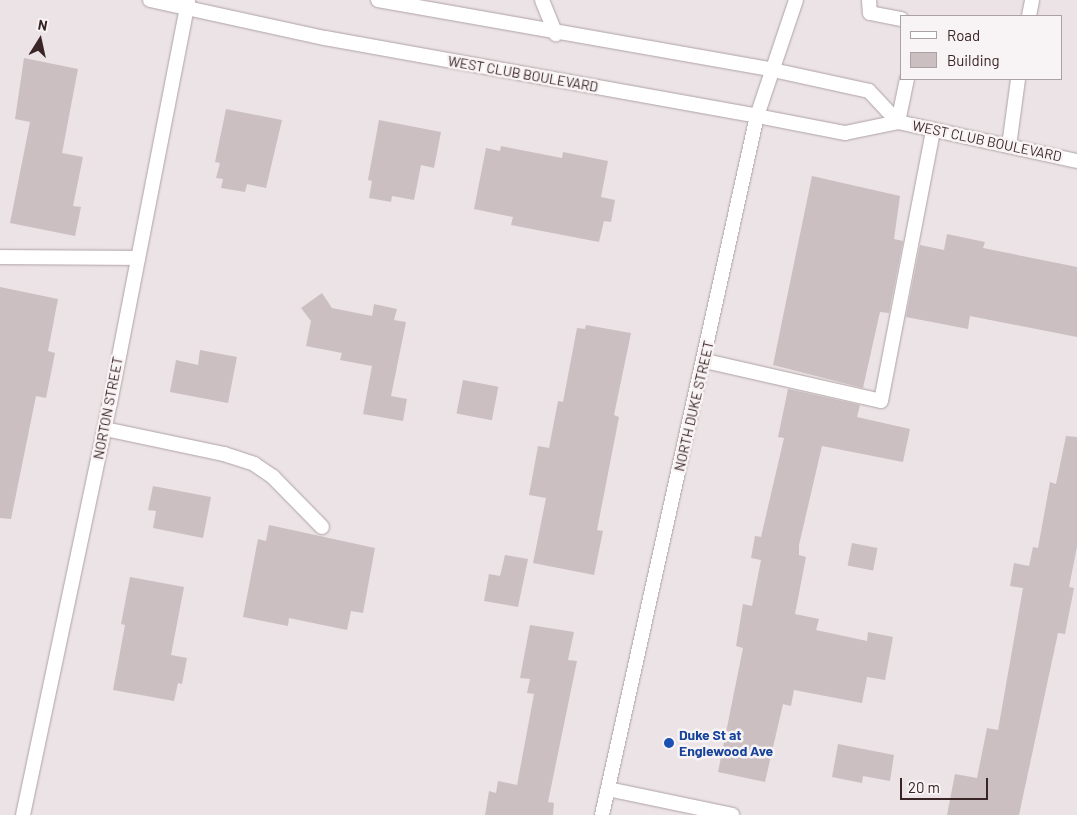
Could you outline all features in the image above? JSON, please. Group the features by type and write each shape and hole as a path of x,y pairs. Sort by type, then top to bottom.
{"main road":[{"name":"WEST CLUB BOULEVARD","path":"150,0 188,3 354,43 845,133 898,122 1077,161"},
{"name":"WEST CLUB BOULEVARD","path":"378,0 556,34 773,70 869,91 898,122"},
{"path":"542,0 556,34"},
{"name":"NORTH DUKE STREET","path":"602,815 705,361 757,116 796,0"},
{"path":"869,0 870,13 900,20"},
{"path":"1029,15 1032,0"},
{"name":"NORTON STREET","path":"23,815 105,429 188,3"},
{"path":"898,122 907,80"},
{"path":"1009,146 1018,80"},
{"path":"705,361 881,401 933,130"},
{"path":"0,257 138,258"},
{"path":"105,429 224,454 254,464 273,477 322,527"},
{"path":"608,789 732,815"}],"building":[{"path":"24,58 78,69 62,153 83,157 73,206 81,207 75,236 10,223 30,122 15,119"},
{"path":"226,109 282,120 266,188 247,184 245,192 221,188 223,179 216,178 220,163 215,162"},
{"path":"379,120 441,132 434,168 421,165 414,200 392,196 391,202 369,198 372,181 368,180"},
{"path":"501,146 562,158 563,152 608,161 601,197 615,200 611,222 604,221 599,242 511,225 513,217 474,209 486,148 500,151"},
{"path":"812,176 900,196 894,239 903,241 889,313 880,312 863,388 773,365"},
{"path":"947,234 985,242 983,248 1077,267 1077,337 970,316 968,329 906,317 920,245 944,250"},
{"path":"0,287 58,299 48,351 55,353 46,398 36,396 11,519 0,518"},
{"path":"322,293 332,308 372,316 374,304 397,309 394,320 406,322 391,396 407,399 403,421 363,414 372,366 340,360 342,353 306,346 311,321 301,308"},
{"path":"586,325 631,333 614,415 619,417 597,530 603,531 594,575 533,563 546,498 529,495 538,446 549,448 558,401 563,402 577,328 585,329"},
{"path":"200,350 237,357 228,403 170,392 176,360 198,365"},
{"path":"463,380 498,387 492,420 457,413"},
{"path":"788,389 860,405 857,417 910,429 903,462 822,446 799,545 799,555 806,557 795,614 819,619 816,630 867,641 868,632 893,637 885,680 867,677 862,703 794,690 791,706 783,704 765,782 718,772 743,648 736,646 743,604 752,606 761,560 751,558 755,536 761,537 784,438 778,437"},
{"path":"1066,436 1077,437 1077,547 1069,587 1074,588 1065,634 1058,633 1019,815 947,815 955,774 977,778 987,728 998,730 1023,588 1010,586 1014,563 1029,566 1033,547 1038,548 1050,482 1056,484"},
{"path":"153,486 211,497 203,538 153,528 156,511 148,510"},
{"path":"269,525 375,548 363,613 351,611 347,630 289,618 288,626 243,617 258,539 266,541"},
{"path":"852,543 878,548 873,571 848,566"},
{"path":"505,555 528,559 518,607 484,601 489,574 500,576"},
{"path":"130,577 184,587 171,655 187,658 182,684 178,683 174,701 113,690 125,625 121,624"},
{"path":"530,625 574,632 568,660 577,661 548,802 554,803 553,815 485,815 489,791 496,793 498,781 517,785 534,694 527,693 530,679 520,678"},
{"path":"838,744 894,755 890,781 863,776 862,783 832,777"}],"place":[{"name":"Duke St at Englewood Ave","path":"669,743"}]}
